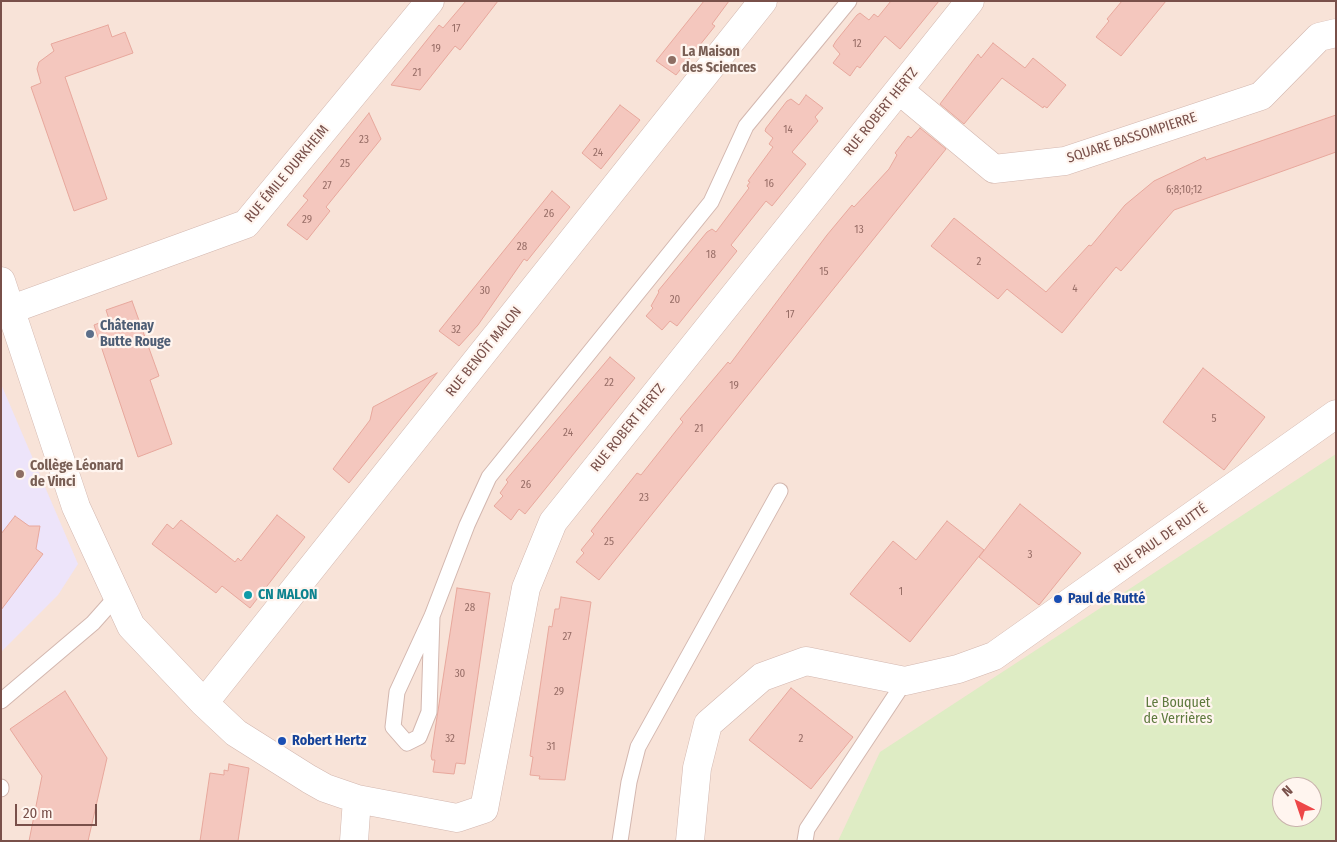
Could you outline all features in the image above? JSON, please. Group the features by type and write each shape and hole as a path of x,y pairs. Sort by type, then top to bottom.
{"street":[{"name":"RUE ÉMILE DURKHEIM","path":"6,311 246,224 430,1"},
{"name":"RUE BENOÎT MALON","path":"204,703 763,1"},
{"name":"RUE ROBERT HERTZ","path":"357,799 457,818 484,809 526,588 553,522 970,1"},
{"name":"SQUARE BASSOMPIERRE","path":"899,90 994,169 1065,161 1261,96 1319,37 1336,33"},
{"path":"1,281 6,311 76,507 131,626 204,703 236,733 325,788 357,799 354,841"},
{"name":"RUE PAUL DE RUTTÉ","path":"690,841 697,768 708,724 762,677 806,661 905,681 958,669 994,656 1336,414"}],"lane":[{"path":"432,616 429,712 419,737 407,743 393,727 397,692 432,616 467,526 489,477 711,202 746,126 849,1"},
{"path":"620,841 629,782 638,747 780,491"},
{"path":"1,700 93,623 117,596"},
{"path":"805,841 807,829 905,681"}],"shaded area":[{"path":"1,1 1336,1 1336,841 1,841"},
{"name":"Collège Léonard de Vinci","path":"1,384 78,564 58,595 1,652"}],"green space":[{"name":"Le Bouquet de Verrières","path":"1336,454 1336,841 838,841 880,752"}],"building":[{"path":"466,1 498,1 460,50 455,46 420,90 391,85 439,25 443,28"},
{"path":"704,1 729,1 712,24 715,26 676,75 656,61"},
{"path":"891,1 939,1 900,49 885,36 860,68 857,66 850,76 833,63 840,54 833,46 857,15 860,13 869,20 874,14 878,17"},
{"path":"1122,1 1166,1 1121,56 1096,37 1109,21 1107,19"},
{"path":"108,25 112,37 125,32 133,53 65,77 107,199 74,211 31,87 41,83 37,69 39,62 54,51 51,44"},
{"path":"993,43 1025,68 1033,58 1066,85 1047,108 1044,106 1043,108 1002,78 964,124 940,104 978,54 981,58"},
{"path":"806,95 823,108 815,117 818,121 792,152 806,164 772,206 766,201 731,245 737,251 677,326 670,321 662,330 646,316 653,308 651,306 658,291 707,232 712,229 716,232 749,188 747,186 750,182 748,181 773,147 769,144 773,138 765,131 766,128 787,101 791,99 799,105"},
{"path":"620,105 640,120 601,169 582,153"},
{"path":"369,113 381,139 326,207 330,211 307,240 287,225 308,200 303,196"},
{"path":"1336,115 1336,152 1174,210 1121,271 1116,267 1062,333 1007,289 998,299 931,246 954,218 1046,292 1089,245 1091,246 1125,205 1154,181 1205,157 1206,160"},
{"path":"920,128 946,149 599,580 576,562 584,553 581,550 594,534 591,531 637,473 641,475 683,422 680,419 728,362 730,364 827,235 852,205 854,207 889,169 897,155 895,153 908,136 911,138"},
{"path":"552,191 570,207 527,261 524,259 478,325 459,346 439,331"},
{"path":"132,301 159,376 150,380 172,444 138,457 94,325 109,319 106,310"},
{"path":"610,357 635,378 525,514 519,509 511,520 494,506 503,496 500,493 508,482 506,480"},
{"path":"1203,368 1265,417 1224,470 1163,422"},
{"path":"437,373 349,483 333,469 370,420 373,407"},
{"path":"1020,504 1081,553 1039,605 979,557"},
{"path":"277,515 305,537 250,608 222,586 216,593 152,544 167,524 173,529 181,520 235,562 238,558 241,561"},
{"path":"15,516 29,526 40,526 36,549 43,554 1,610 1,534"},
{"path":"947,521 984,550 910,642 850,594 893,541 916,560"},
{"path":"457,588 490,593 465,764 456,763 454,774 433,772 435,760 432,760 431,756"},
{"path":"561,597 591,602 565,780 539,779 540,776 530,775 533,757 530,756 549,626 552,627 555,609 559,609"},
{"path":"791,688 853,737 811,789 749,740"},
{"path":"65,691 107,758 88,841 29,841 42,776 10,729"},
{"path":"229,764 249,768 238,841 200,841 210,773 224,775 224,770 228,771"}],"place":[{"name":"La Maison des Sciences","path":"672,60"},
{"name":"Châtenay Butte Rouge","path":"90,334"},
{"name":"Collège Léonard de Vinci","path":"20,474"},
{"name":"CN MALON","path":"248,595"},
{"name":"Paul de Rutté","path":"1058,599"},
{"name":"Robert Hertz","path":"282,741"}]}
